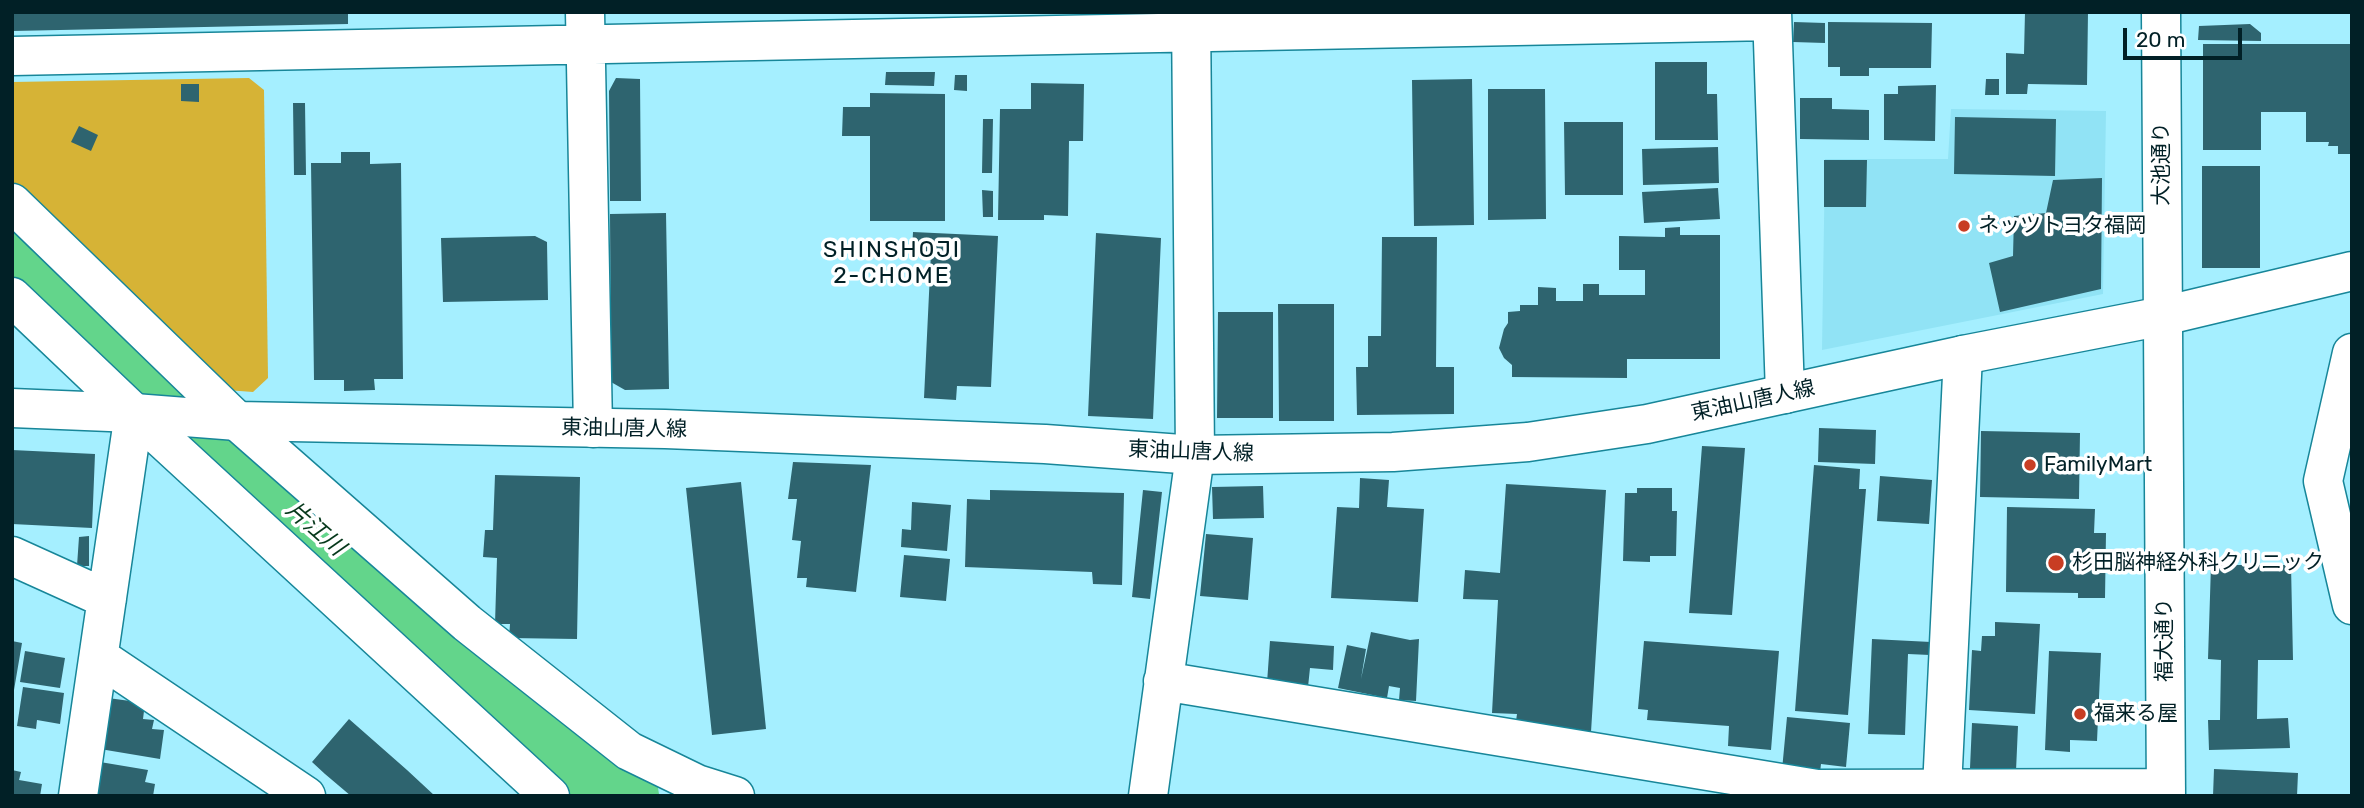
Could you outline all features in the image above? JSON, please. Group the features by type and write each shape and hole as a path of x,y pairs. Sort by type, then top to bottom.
{"street":[{"name":"大池通り","path":"2161,12 2163,316"},
{"path":"12,56 586,29 1772,17 1784,394"},
{"path":"1148,796 1195,455 1191,21"},
{"path":"586,29 593,428"},
{"path":"12,203 230,421 467,623 629,751 697,790 734,796"},
{"name":"東油山唐人線","path":"12,408 230,421 593,428 1045,444 1195,455 1393,452 1528,442 1647,424 1963,355 2163,316 2352,271"},
{"path":"12,297 143,414 550,796"},
{"name":"福大通り","path":"2163,316 2166,792"},
{"path":"2352,353 2323,481 2352,606"},
{"path":"1942,788 1963,355"},
{"path":"78,796 107,599 143,414"},
{"path":"12,556 107,599"},
{"path":"99,657 306,796"},
{"path":"1163,681 1817,789 2166,792"}],"shaded area":[{"path":"249,78 264,90 268,378 253,392 213,389 12,191 12,82"},
{"name":"ネッツトヨタ福岡","path":"1951,109 2106,111 2103,294 1822,350 1825,159 1948,159"}],"building":[{"path":"12,12 348,12 348,24 12,31"},
{"path":"2025,12 2088,12 2087,85 2028,84 2027,94 2006,94 2006,53 2024,54"},
{"path":"1794,22 1825,23 1825,43 1793,42"},
{"path":"1828,22 1932,23 1931,68 1869,68 1869,76 1840,76 1840,67 1828,67"},
{"path":"2250,24 2261,33 2261,41 2198,40 2199,26"},
{"path":"2203,44 2352,44 2352,154 2338,154 2338,146 2328,146 2329,142 2306,142 2306,112 2261,112 2261,150 2203,150"},
{"path":"1655,62 1707,62 1707,94 1717,94 1718,140 1655,140"},
{"path":"886,72 935,72 934,86 885,85"},
{"path":"955,75 967,75 967,91 954,90"},
{"path":"616,78 640,79 641,201 610,201 609,91"},
{"path":"1472,79 1474,225 1414,226 1412,80"},
{"path":"1986,79 1999,79 1999,95 1985,95"},
{"path":"1031,83 1084,84 1083,141 1069,141 1068,216 1044,215 1044,220 998,220 1000,109 1031,109"},
{"path":"181,84 199,84 199,102 181,101"},
{"path":"1936,85 1935,141 1884,140 1884,94 1898,94 1898,86"},
{"path":"1488,89 1545,89 1546,219 1488,220"},
{"path":"870,93 945,94 945,221 870,221 870,136 842,136 843,107 870,107"},
{"path":"1800,98 1832,98 1832,109 1869,110 1869,140 1800,139"},
{"path":"293,103 305,103 306,175 294,175"},
{"path":"1955,117 2056,119 2055,176 1954,174"},
{"path":"983,119 993,119 992,173 982,173"},
{"path":"1564,122 1623,122 1623,195 1565,195"},
{"path":"79,126 98,135 91,151 71,142"},
{"path":"1718,147 1719,183 1643,185 1642,149"},
{"path":"341,152 370,152 370,164 401,163 403,379 374,379 375,390 344,391 344,380 314,380 311,163 341,163"},
{"path":"1824,160 1867,160 1866,207 1824,207"},
{"path":"2202,166 2260,166 2260,268 2202,268"},
{"path":"2102,178 2101,289 2000,312 1989,263 2013,256 2014,216 2046,213 2053,180"},
{"path":"1718,188 1720,219 1644,223 1642,192"},
{"path":"982,190 993,191 993,217 983,217"},
{"path":"666,213 669,389 625,390 611,382 610,214"},
{"path":"1680,227 1680,235 1720,235 1720,359 1627,359 1627,378 1512,377 1512,365 1504,358 1499,348 1508,323 1508,312 1520,311 1520,305 1538,305 1538,287 1556,288 1556,301 1583,301 1583,284 1599,284 1599,295 1645,295 1645,270 1619,270 1619,236 1665,237 1665,228"},
{"path":"913,232 998,236 991,387 957,386 956,400 924,398 931,252 912,251"},
{"path":"1096,233 1161,238 1153,419 1088,416"},
{"path":"535,236 547,242 548,300 443,302 441,238"},
{"path":"1382,237 1437,237 1436,367 1454,367 1454,414 1357,415 1356,367 1368,367 1368,336 1381,336"},
{"path":"1278,304 1334,304 1334,421 1279,421"},
{"path":"1218,312 1273,312 1273,418 1217,418"},
{"path":"1819,428 1876,430 1875,464 1818,462"},
{"name":"FamilyMart","path":"1981,431 2080,433 2079,499 1980,497"},
{"path":"1702,446 1745,448 1732,615 1689,613"},
{"path":"12,450 95,454 92,528 12,524"},
{"path":"793,462 871,465 856,592 806,587 807,578 797,578 801,541 792,540 797,499 788,499"},
{"path":"1814,465 1860,469 1859,489 1866,489 1848,715 1795,711"},
{"path":"495,475 580,477 577,639 509,638 510,624 495,624 497,558 483,557 485,530 493,530"},
{"path":"1880,476 1932,480 1929,524 1877,521"},
{"path":"1360,478 1389,480 1387,507 1424,509 1418,602 1331,598 1337,507 1359,508"},
{"path":"741,482 766,729 712,735 686,488"},
{"path":"1506,484 1606,490 1591,732 1515,728 1517,714 1492,713 1498,600 1463,599 1465,570 1500,573"},
{"path":"1263,486 1264,518 1213,519 1212,487"},
{"path":"1637,488 1672,488 1672,511 1677,511 1676,556 1650,556 1650,562 1623,561 1625,493 1637,493"},
{"path":"990,490 1124,493 1122,585 1093,584 1092,572 965,567 967,499 990,500"},
{"path":"1143,490 1162,492 1150,599 1132,597"},
{"path":"912,502 951,505 947,551 901,547 902,529 911,530"},
{"name":"杉田脳神経外科クリニック","path":"2007,507 2095,509 2094,533 2106,533 2105,598 2078,598 2078,593 2006,592"},
{"path":"1206,534 1253,538 1248,600 1200,596"},
{"path":"89,536 89,566 77,566 79,537"},
{"path":"904,555 950,559 946,601 900,597"},
{"path":"2211,565 2291,565 2293,660 2258,660 2257,719 2288,718 2290,748 2209,750 2208,720 2220,720 2221,660 2208,659"},
{"path":"1995,622 2040,624 2035,714 1969,710 1972,650 1981,651 1982,636 1995,636"},
{"path":"1371,632 1410,640 1419,639 1416,701 1399,700 1400,688 1389,686 1387,698 1338,688 1347,645 1366,649 1361,679"},
{"path":"1872,639 1931,642 1930,655 1908,654 1905,735 1868,734"},
{"path":"12,641 22,643 14,690 12,690"},
{"path":"1270,641 1334,646 1333,670 1310,668 1308,687 1267,683"},
{"path":"1644,641 1779,651 1771,750 1728,746 1729,726 1647,720 1648,710 1638,709"},
{"path":"25,651 65,658 60,688 20,682"},
{"path":"2049,651 2101,653 2097,741 2070,740 2070,752 2045,750"},
{"path":"23,687 64,693 60,724 37,720 36,729 17,726"},
{"path":"108,698 145,703 143,719 154,720 152,729 164,730 160,759 100,749"},
{"path":"1787,717 1850,723 1846,767 1821,764 1820,773 1782,770"},
{"path":"349,719 435,796 351,796 325,774 312,762"},
{"path":"1972,723 2018,726 2016,771 1970,768"},
{"path":"100,762 148,770 145,782 155,784 153,796 95,796"},
{"path":"2214,769 2298,773 2297,796 2213,796"},
{"path":"12,770 21,772 19,780 42,784 40,796 12,796"}],"waterway":[{"name":"片江川","path":"12,256 36,281 253,475 623,796"}],"place":[{"name":"ネッツトヨタ福岡","path":"1964,226"},
{"name":"FamilyMart","path":"2030,465"},
{"name":"杉田脳神経外科クリニック","path":"2056,563"},
{"name":"福来る屋","path":"2080,714"}],"district":[{"name":"SHINSHOJI 2-CHOME","path":"892,263"}]}
